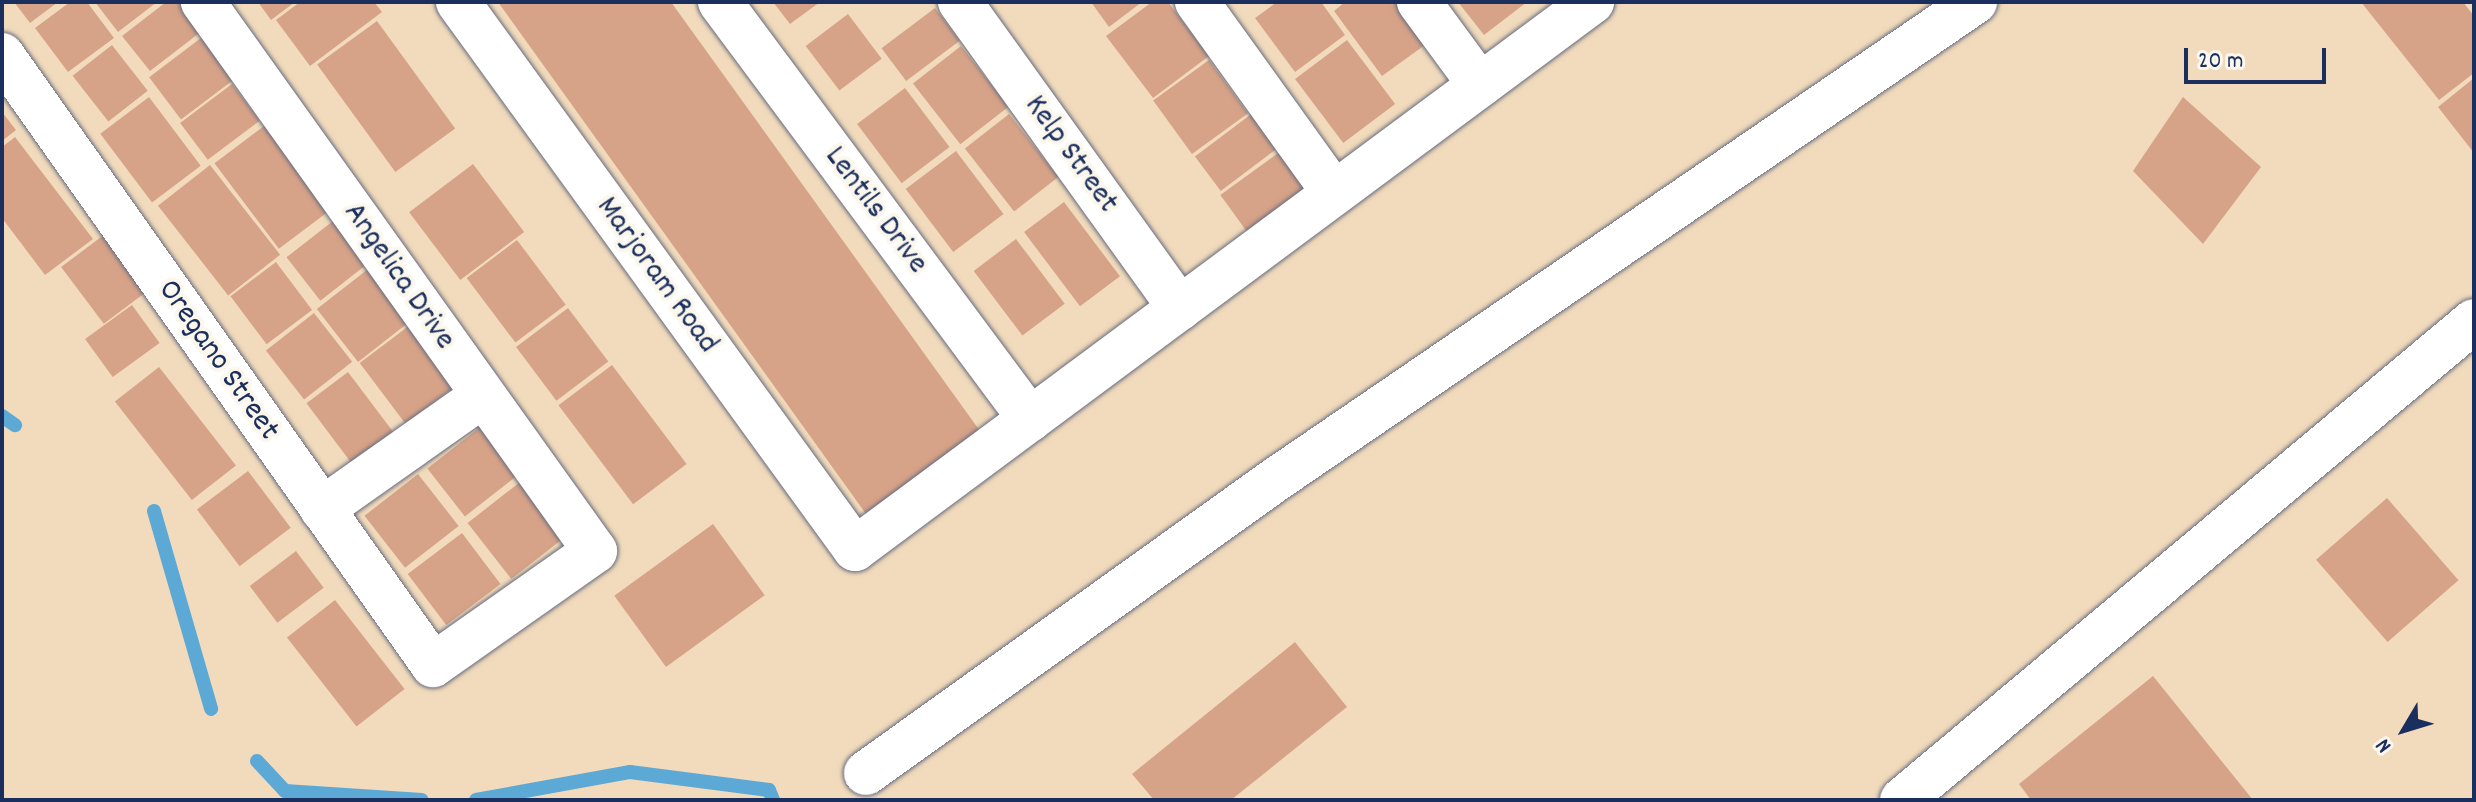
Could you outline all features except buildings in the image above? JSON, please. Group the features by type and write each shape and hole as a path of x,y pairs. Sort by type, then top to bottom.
{"street":[{"name":"Angelica Drive","path":"203,2 595,551 433,665"},
{"name":"Marjoram Road","path":"458,2 855,549 1030,419"},
{"name":"Lentils Drive","path":"720,2 1030,419"},
{"name":"Kelp Street","path":"960,2 1180,308"},
{"path":"1197,2 1334,193"},
{"path":"1419,2 1480,85"},
{"path":"1030,419 1592,2"},
{"path":"866,773 1275,480 1975,2"},
{"name":"Oregano Street","path":"2,55 433,665"},
{"path":"1902,800 2474,321"},
{"path":"322,509 482,396"}],"waterway":[{"path":"2,416 15,425"},
{"path":"154,511 211,709"},
{"path":"257,761 285,791 422,800"},
{"path":"476,800 630,772 769,790 773,800"}]}
